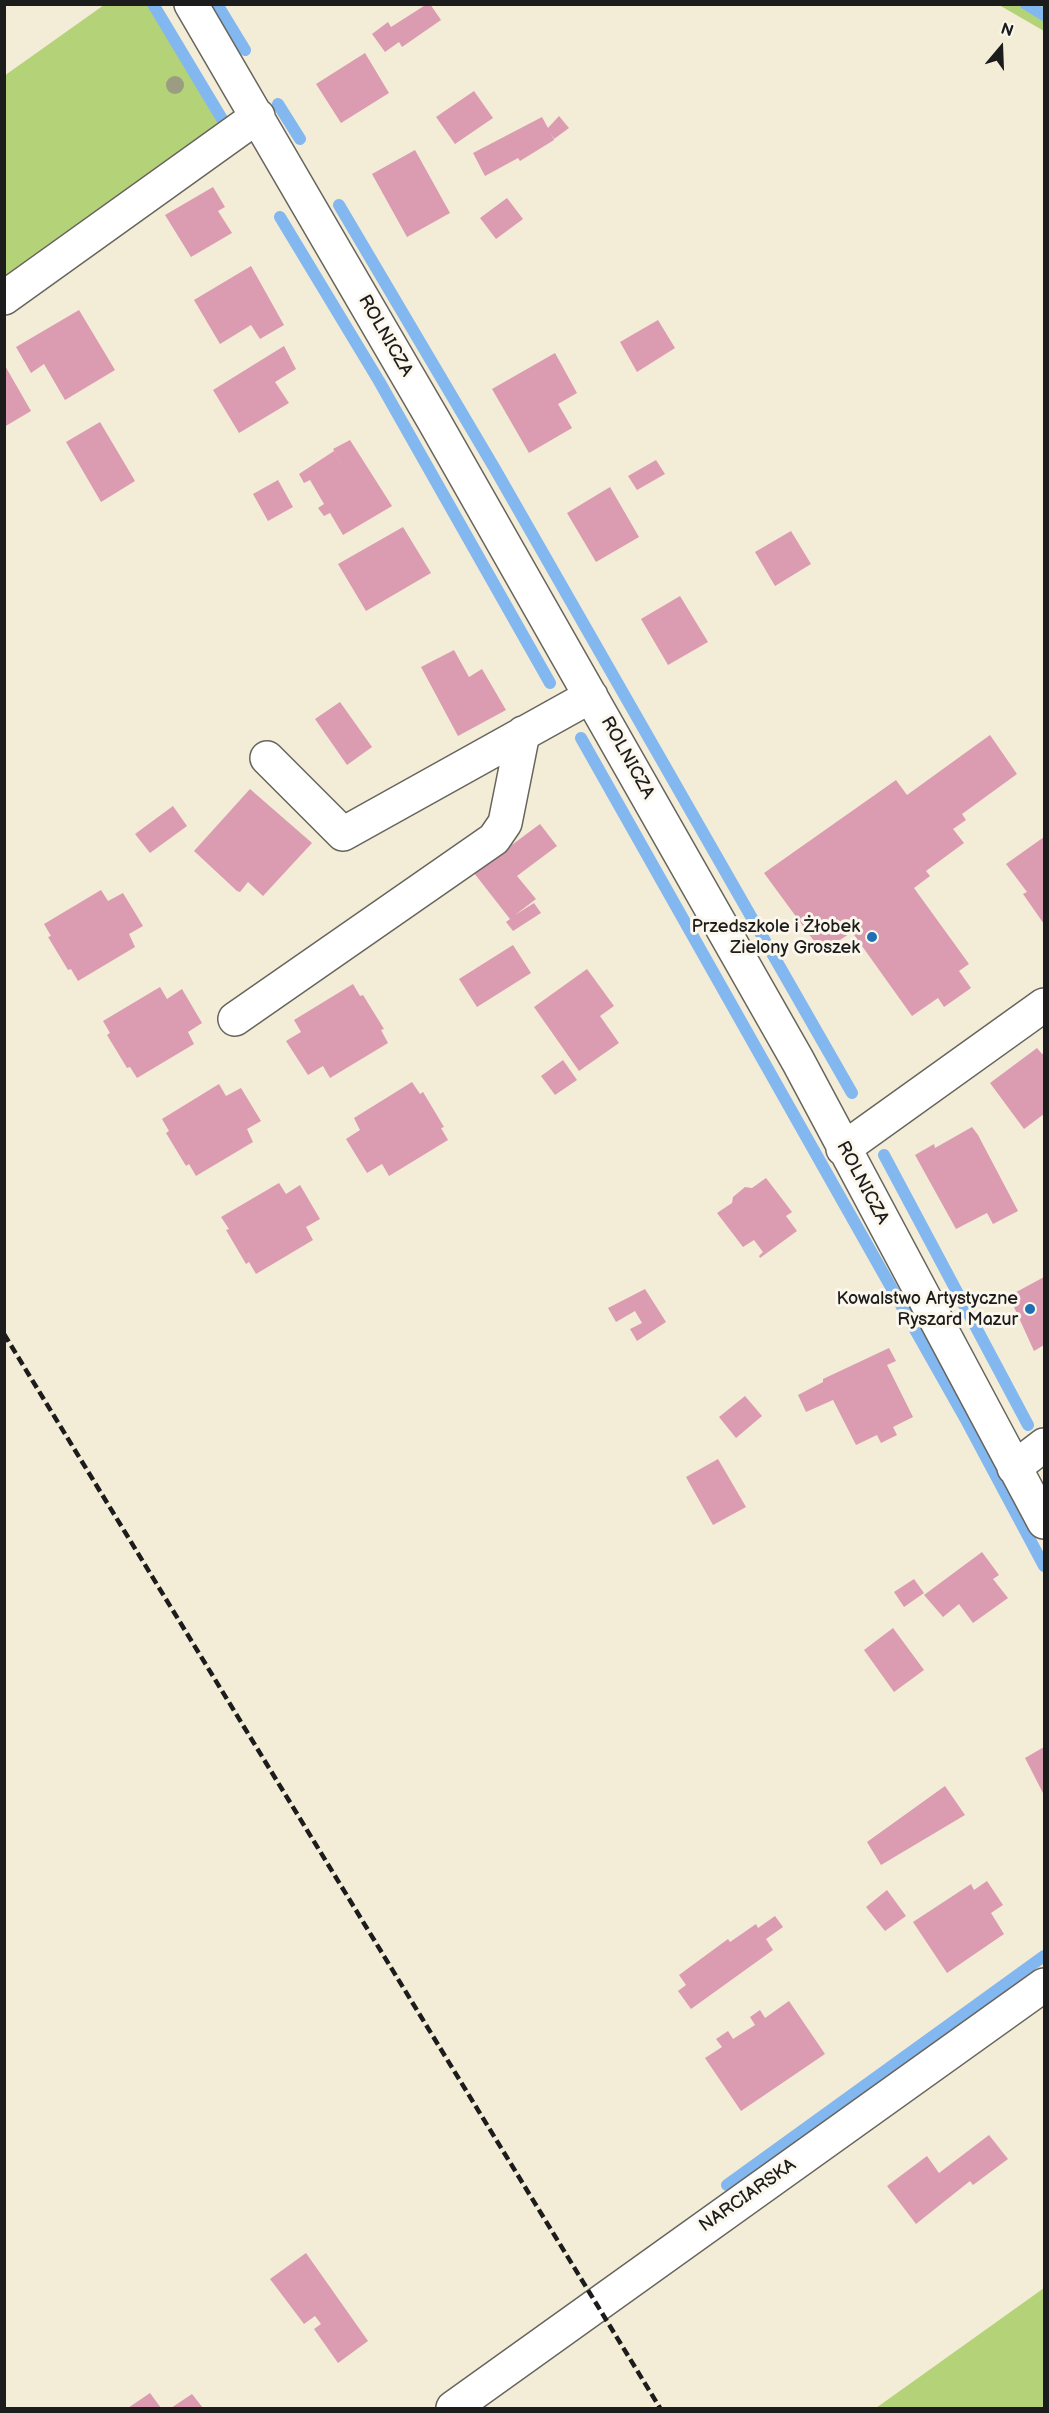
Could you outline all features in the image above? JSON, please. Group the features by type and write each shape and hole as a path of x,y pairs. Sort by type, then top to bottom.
{"street":[{"name":"ROLNICZA","path":"191,4 258,116 798,1061 1044,1522"},
{"path":"4,297 258,116"},
{"path":"267,758 343,834 591,696"},
{"path":"235,1019 494,839 505,823 523,733"},
{"path":"843,1149 1044,1005"},
{"path":"1014,1468 1044,1446"},
{"name":"NARCIARSKA","path":"453,2409 1044,1985"}],"green space":[{"path":"104,5 148,5 221,128 5,282 4,76"},
{"path":"999,5 1044,5 1044,31"},
{"path":"1044,2288 1044,2408 876,2408"}],"building":[{"path":"430,4 441,20 402,47 399,42 385,52 372,34 388,22 391,27"},
{"path":"365,53 389,93 341,123 316,84"},
{"path":"474,91 493,118 455,144 436,117"},
{"path":"559,116 569,128 554,139 550,132 554,140 520,161 518,158 485,176 473,153 542,117 548,128"},
{"path":"415,150 450,213 407,237 372,174"},
{"path":"213,187 225,207 218,211 232,233 191,257 165,215"},
{"path":"507,198 523,219 496,239 480,218"},
{"path":"251,266 284,325 260,339 251,325 220,344 194,300"},
{"path":"79,310 115,370 65,400 44,364 31,373 16,347"},
{"path":"658,320 675,348 637,372 620,342"},
{"path":"284,346 296,369 275,382 289,403 239,433 213,390"},
{"path":"555,353 577,393 558,404 572,428 529,453 492,389"},
{"path":"4,364 31,411 4,427"},
{"path":"100,422 135,481 101,502 66,442"},
{"path":"350,440 392,506 343,535 330,513 324,516 318,508 324,504 310,480 304,483 299,474 334,451 348,476 333,449"},
{"path":"656,460 665,474 637,490 628,476"},
{"path":"278,480 293,507 268,521 253,494"},
{"path":"610,487 639,537 596,562 567,513"},
{"path":"403,527 431,573 366,611 338,564"},
{"path":"791,531 811,564 775,586 755,552"},
{"path":"680,596 708,642 668,665 641,619"},
{"path":"454,650 469,677 482,669 506,710 458,736 421,667"},
{"path":"340,702 372,747 347,765 315,719"},
{"path":"990,735 1017,774 962,814 966,820 953,829 964,843 926,871 930,876 914,888 969,964 959,971 971,988 944,1007 938,998 912,1016 852,932 822,952 764,873 896,780 907,795"},
{"path":"250,789 312,843 263,896 248,882 240,892 237,891 194,851"},
{"path":"173,806 187,826 150,853 135,834"},
{"path":"540,824 557,846 517,876 536,899 515,915 534,903 541,913 513,931 506,922 510,919 474,873"},
{"path":"1044,837 1044,924 1023,894 1027,892 1006,864"},
{"path":"101,890 108,901 123,893 143,926 129,934 135,947 78,981 71,969 68,970 48,937 51,936 44,924"},
{"path":"513,945 531,973 477,1007 459,979"},
{"path":"587,969 614,1006 600,1016 619,1043 579,1071 534,1007"},
{"path":"353,984 360,996 363,995 384,1029 381,1030 388,1043 330,1078 323,1066 308,1075 286,1041 301,1032 294,1020"},
{"path":"160,987 167,999 182,989 202,1023 188,1032 194,1044 137,1078 130,1067 127,1068 107,1035 110,1033 103,1021"},
{"path":"1037,1048 1042,1054 1044,1053 1044,1114 1024,1129 990,1083"},
{"path":"563,1060 577,1080 555,1095 541,1076"},
{"path":"412,1082 420,1094 423,1092 444,1127 441,1128 448,1140 389,1176 382,1164 367,1173 346,1139 360,1130 354,1118"},
{"path":"219,1084 226,1096 241,1088 261,1121 247,1129 253,1142 196,1176 189,1164 186,1166 166,1133 169,1131 162,1119"},
{"path":"972,1127 1018,1211 993,1224 987,1213 956,1229 915,1155 934,1144 935,1148"},
{"path":"766,1178 792,1212 786,1216 797,1231 760,1258 763,1252 754,1240 743,1247 717,1213 732,1203 733,1197 745,1187 752,1188"},
{"path":"279,1183 286,1194 300,1185 320,1219 306,1227 313,1240 256,1274 249,1262 246,1264 221,1217"},
{"name":"Kowalstwo Artystyczne Ryszard Mazur","path":"1044,1277 1044,1345 1034,1351 1009,1296"},
{"path":"645,1289 666,1322 637,1341 630,1329 642,1323 635,1311 616,1322 608,1308"},
{"path":"889,1348 896,1361 887,1365 913,1417 893,1427 897,1435 881,1443 877,1435 856,1445 833,1400 806,1412 798,1395 823,1382 823,1379"},
{"path":"745,1396 762,1416 736,1438 719,1417"},
{"path":"718,1459 746,1507 713,1525 686,1477"},
{"path":"982,1552 999,1575 993,1579 1008,1598 973,1623 959,1604 943,1617 924,1595"},
{"path":"914,1579 924,1593 904,1607 894,1592"},
{"path":"893,1628 924,1670 894,1692 864,1650"},
{"path":"1044,1747 1044,1795 1025,1758"},
{"path":"945,1786 965,1815 881,1865 867,1842"},
{"path":"987,1881 1003,1905 991,1913 1004,1934 947,1973 913,1922 971,1884 974,1890"},
{"path":"887,1890 906,1916 885,1931 866,1907"},
{"path":"775,1916 783,1927 766,1939 773,1950 691,2009 678,1991 686,1985 679,1975 728,1939 730,1942 756,1924 758,1928"},
{"path":"789,2001 825,2054 741,2111 705,2058 722,2047 716,2039 728,2031 733,2039 755,2025 750,2017 760,2010 765,2018"},
{"path":"989,2135 1008,2159 973,2185 970,2181 916,2224 887,2186 927,2156 939,2173"},
{"path":"306,2253 368,2341 338,2363 314,2329 321,2324 315,2316 304,2324 270,2279"},
{"path":"150,2393 161,2408 128,2408"},
{"path":"192,2394 203,2408 171,2408"}],"waterway":[{"path":"153,4 222,119"},
{"path":"217,4 245,50"},
{"path":"1026,4 1044,15"},
{"path":"278,104 300,139"},
{"path":"339,205 495,469 852,1093"},
{"path":"280,217 379,381 550,683"},
{"path":"581,738 965,1418 1044,1566"},
{"path":"884,1155 1028,1425"},
{"path":"727,2185 1044,1956"}],"railway":[{"path":"4,1334 660,2408"}],"place":[{"name":"Przedszkole i Żłobek Zielony Groszek","path":"872,937"},
{"name":"Kowalstwo Artystyczne Ryszard Mazur","path":"1030,1309"}]}
